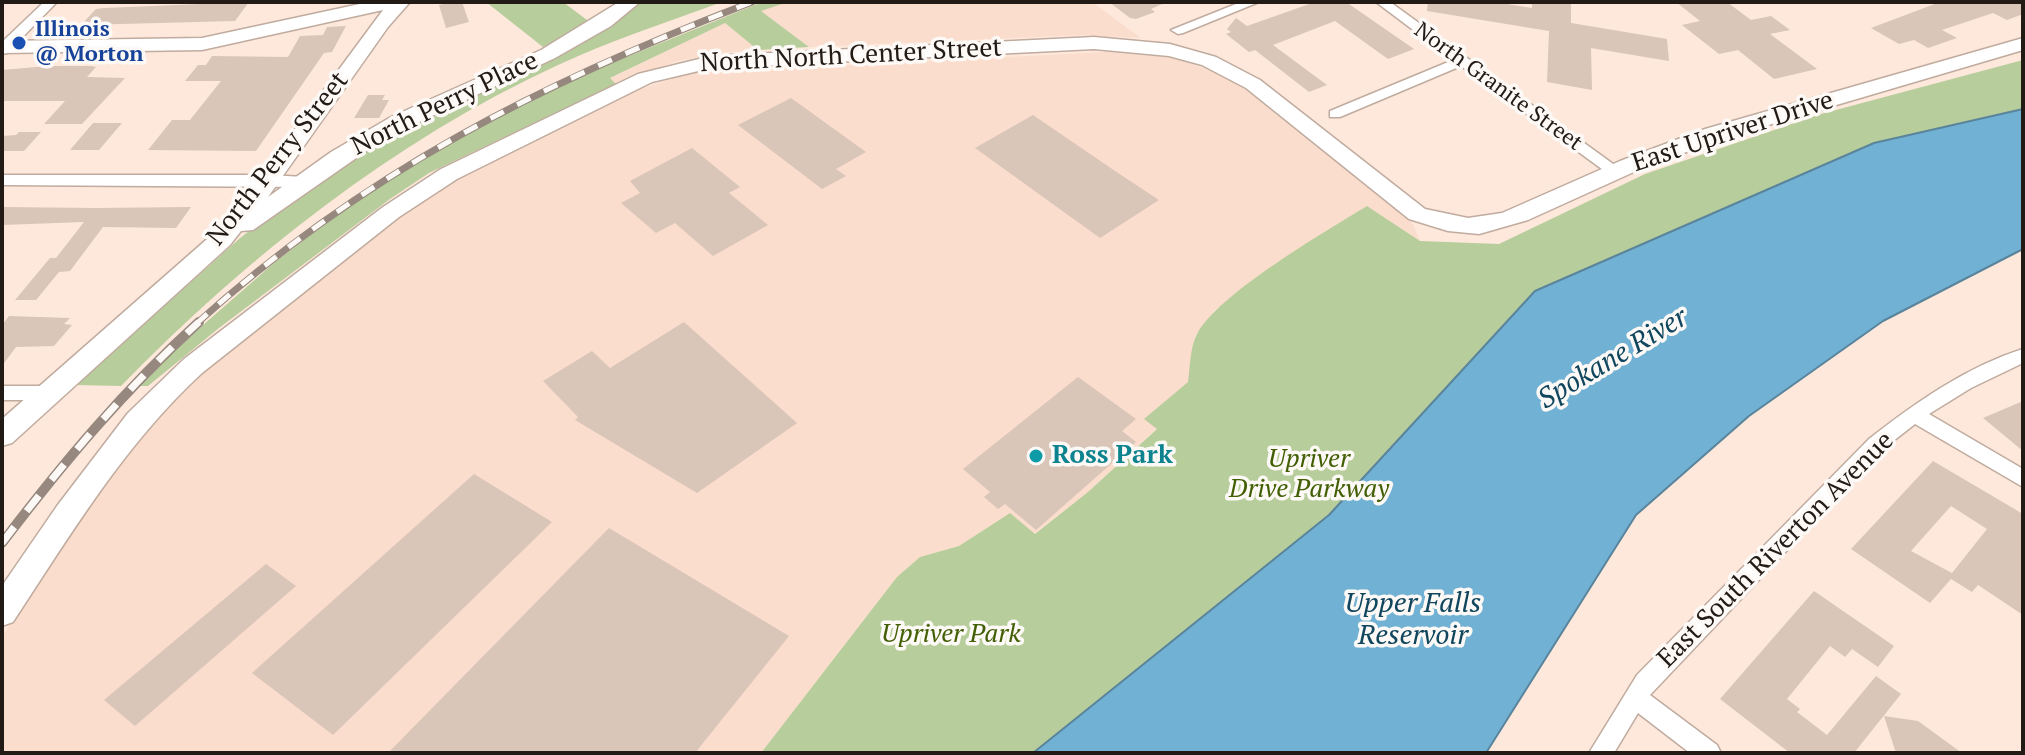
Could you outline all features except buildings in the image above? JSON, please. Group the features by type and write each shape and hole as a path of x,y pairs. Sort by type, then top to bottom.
{"street":[{"path":"3,48 51,2"},
{"path":"3,48 136,47 230,40 350,8 393,2"},
{"name":"North Perry Street","path":"2,435 222,239 269,180 381,23 401,2"},
{"name":"North Perry Place","path":"222,239 395,124 566,45 610,19 631,2"},
{"path":"1178,30 1253,2"},
{"name":"North Granite Street","path":"1382,2 1615,172"},
{"path":"350,8 372,14 381,23"},
{"name":"North North Center Street","path":"2,612 119,442 166,388 391,212 449,174 645,78 711,62 1094,43 1170,50 1209,61 1253,84 1417,214 1447,224"},
{"name":"East Upriver Drive","path":"1447,224 1477,227 1501,222 1615,172 1750,122 1946,70 2023,44"},
{"path":"1335,114 1462,61"},
{"path":"2,180 304,182"},
{"name":"East South Riverton Avenue","path":"1601,753 1645,682 1876,444 1914,414 1969,380 2023,356"},
{"path":"2,393 47,393"},
{"path":"1914,414 2023,479"},
{"path":"1635,697 1709,753"}],"shaded area":[{"path":"788,2 1092,2 1141,38 1084,35 809,47 761,11"},
{"path":"725,23 758,50 677,61 616,84 609,79"},
{"path":"1107,52 1175,58 1211,71 1243,88 1413,224 1420,241 1367,206 1303,246 1214,311 1195,336 1188,382 1145,419 1157,428 1088,492 1034,534 1010,513 959,546 920,557 897,577 761,753 2,753 2,637 55,554 115,470 161,413 208,367 373,237 445,186 638,90 691,73"}],"green space":[{"path":"486,2 563,2 591,23 543,47"},
{"path":"635,2 722,2 558,65 438,129 380,166 271,248 169,338 121,386 76,385 239,239 325,170"},
{"path":"762,2 788,2 761,11 809,47 758,50 725,23 610,78 616,84 429,173 219,328 148,386 139,386 163,360 274,263 361,196 491,119 572,79"},
{"path":"2023,60 2023,109 1874,143 1535,291 1329,515 1033,753 761,753 897,577 920,557 959,546 1010,513 1035,534 1088,492 1157,429 1144,419 1188,382 1195,339 1209,318 1274,264 1367,206 1420,241 1499,244 1645,174 1821,114"}],"water":[{"name":"Upper Falls Reservoir","path":"2023,109 2023,249 1883,321 1749,416 1636,515 1486,753 1033,753 1329,515 1535,291 1874,143"}],"railway":[{"path":"196,324 324,221 459,136 601,65 752,2"},
{"path":"2,543 95,428 199,322"}],"place":[{"name":"Illinois @ Morton","path":"19,43"},
{"name":"Ross Park","path":"1036,456"}],"water label":[{"name":"Spokane River","path":"1613,359"}],"park label":[{"name":"Upriver Drive Parkway","path":"1309,475"},
{"name":"Upriver Park","path":"951,635"}]}
